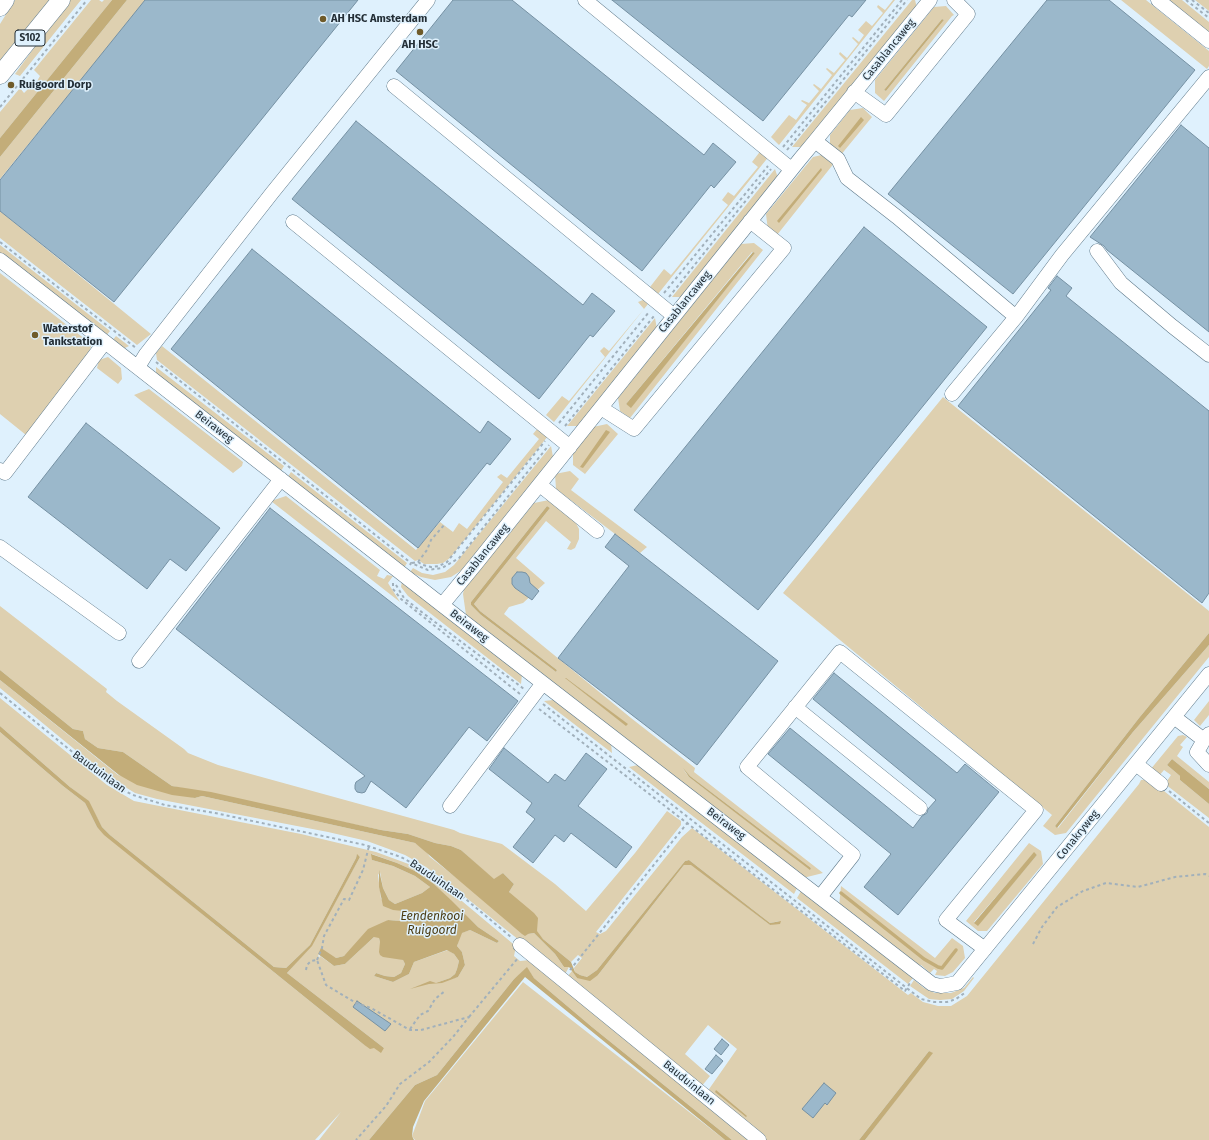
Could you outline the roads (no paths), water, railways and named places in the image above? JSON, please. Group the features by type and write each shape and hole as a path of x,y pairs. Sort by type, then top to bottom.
{"main road":[{"path":"0,6 5,0"},
{"name":"S102","path":"0,75 61,0"}],"street":[{"path":"138,368 146,354 272,193 428,0"},
{"path":"585,0 792,169"},
{"name":"Casablancaweg","path":"442,605 540,485 854,92 930,0"},
{"path":"854,92 886,115 968,14 954,0"},
{"path":"1158,0 1209,41"},
{"path":"952,394 1016,317 1062,256 1209,77"},
{"path":"394,86 674,316"},
{"path":"815,141 838,159 847,178 1016,317"},
{"path":"601,408 634,429 784,248 750,221"},
{"path":"292,222 570,447"},
{"path":"1097,251 1121,283 1209,355"},
{"name":"Beiraweg","path":"0,260 281,479 407,568 442,605 917,973 932,984 941,986"},
{"path":"2,474 106,342"},
{"path":"139,661 281,479"},
{"path":"540,485 597,531"},
{"path":"0,547 119,633"},
{"path":"820,897 853,854 747,767 840,652 1036,810 946,920 985,949"},
{"name":"Conakryweg","path":"941,986 957,983 1209,674"},
{"path":"450,806 543,683"},
{"path":"795,707 920,808"},
{"path":"1174,717 1206,737 1197,752 1209,765"},
{"path":"1136,764 1161,784"},
{"name":"Bauduinlaan","path":"519,951 759,1140"}],"water":[{"path":"112,0 127,0 0,157 0,138"},
{"path":"942,19 944,20 886,91 884,90"},
{"path":"861,117 864,120 840,148 838,146"},
{"path":"821,168 822,170 779,223 777,221"},
{"path":"753,252 755,253 631,408 626,404"},
{"path":"606,430 610,432 583,468 580,467"},
{"path":"547,506 550,508 474,604 480,611 557,670 556,672 481,615 471,605 471,602"},
{"path":"1209,633 1209,645 1133,732 1057,828 1055,826 1139,718"},
{"path":"0,670 73,729 83,731 85,739 98,748 123,752 172,786 211,792 381,830 408,834 461,850 494,879 503,873 514,884 509,892 538,918 537,931 543,939 571,962 575,972 580,975 587,977 597,970 685,861 689,860 770,923 781,921 780,924 770,925 691,865 684,865 598,975 590,981 577,978 569,967 564,967 555,954 534,933 525,936 522,934 415,843 202,796 195,798 172,795 137,785 119,775 0,680"},
{"path":"566,678 628,724 626,726"},
{"path":"0,726 70,787 89,801 102,827 110,835 274,967 286,968 310,945 357,854 360,857 312,946 287,973 384,1048 381,1053 374,1048 370,1049 363,1044 104,835 97,827 85,803 0,732"},
{"path":"1172,759 1209,789 1209,804 1180,780 1180,776 1167,765"},
{"path":"683,768 690,776 811,868 810,870 689,777"},
{"path":"1034,852 1037,855 978,926 974,923"},
{"name":"Eendenkooi Ruigoord","path":"371,854 415,871 434,884 478,927 499,941 497,943 470,930 462,933 457,946 462,952 465,965 458,977 442,983 429,984 410,989 430,981 436,983 450,978 455,974 459,961 454,954 447,950 414,962 409,974 393,982 374,976 376,973 394,977 401,973 405,964 403,960 383,957 380,955 379,938 374,937 345,964 334,966 318,954 321,948 336,958 344,956 368,929 388,920 401,921 403,911 393,910 383,906 379,887 379,870 383,888 389,900 395,904 422,893 430,887 415,876 393,866 372,860"},
{"path":"527,967 534,978 592,1027 732,1140 725,1140 525,977 424,1101 413,1127 412,1136 414,1140 369,1140 415,1085 437,1075 514,979"},
{"path":"929,1051 933,1053 865,1140 859,1140"},
{"path":"716,1090 747,1116 746,1117 715,1092"}],"waterway":[{"path":"841,893 924,959 938,967 942,968 956,950"}],"place":[{"name":"AH HSC Amsterdam","path":"323,19"},
{"name":"AH HSC","path":"420,32"},
{"name":"Ruigoord Dorp","path":"11,85"},
{"name":"Waterstof Tankstation","path":"35,335"}]}
